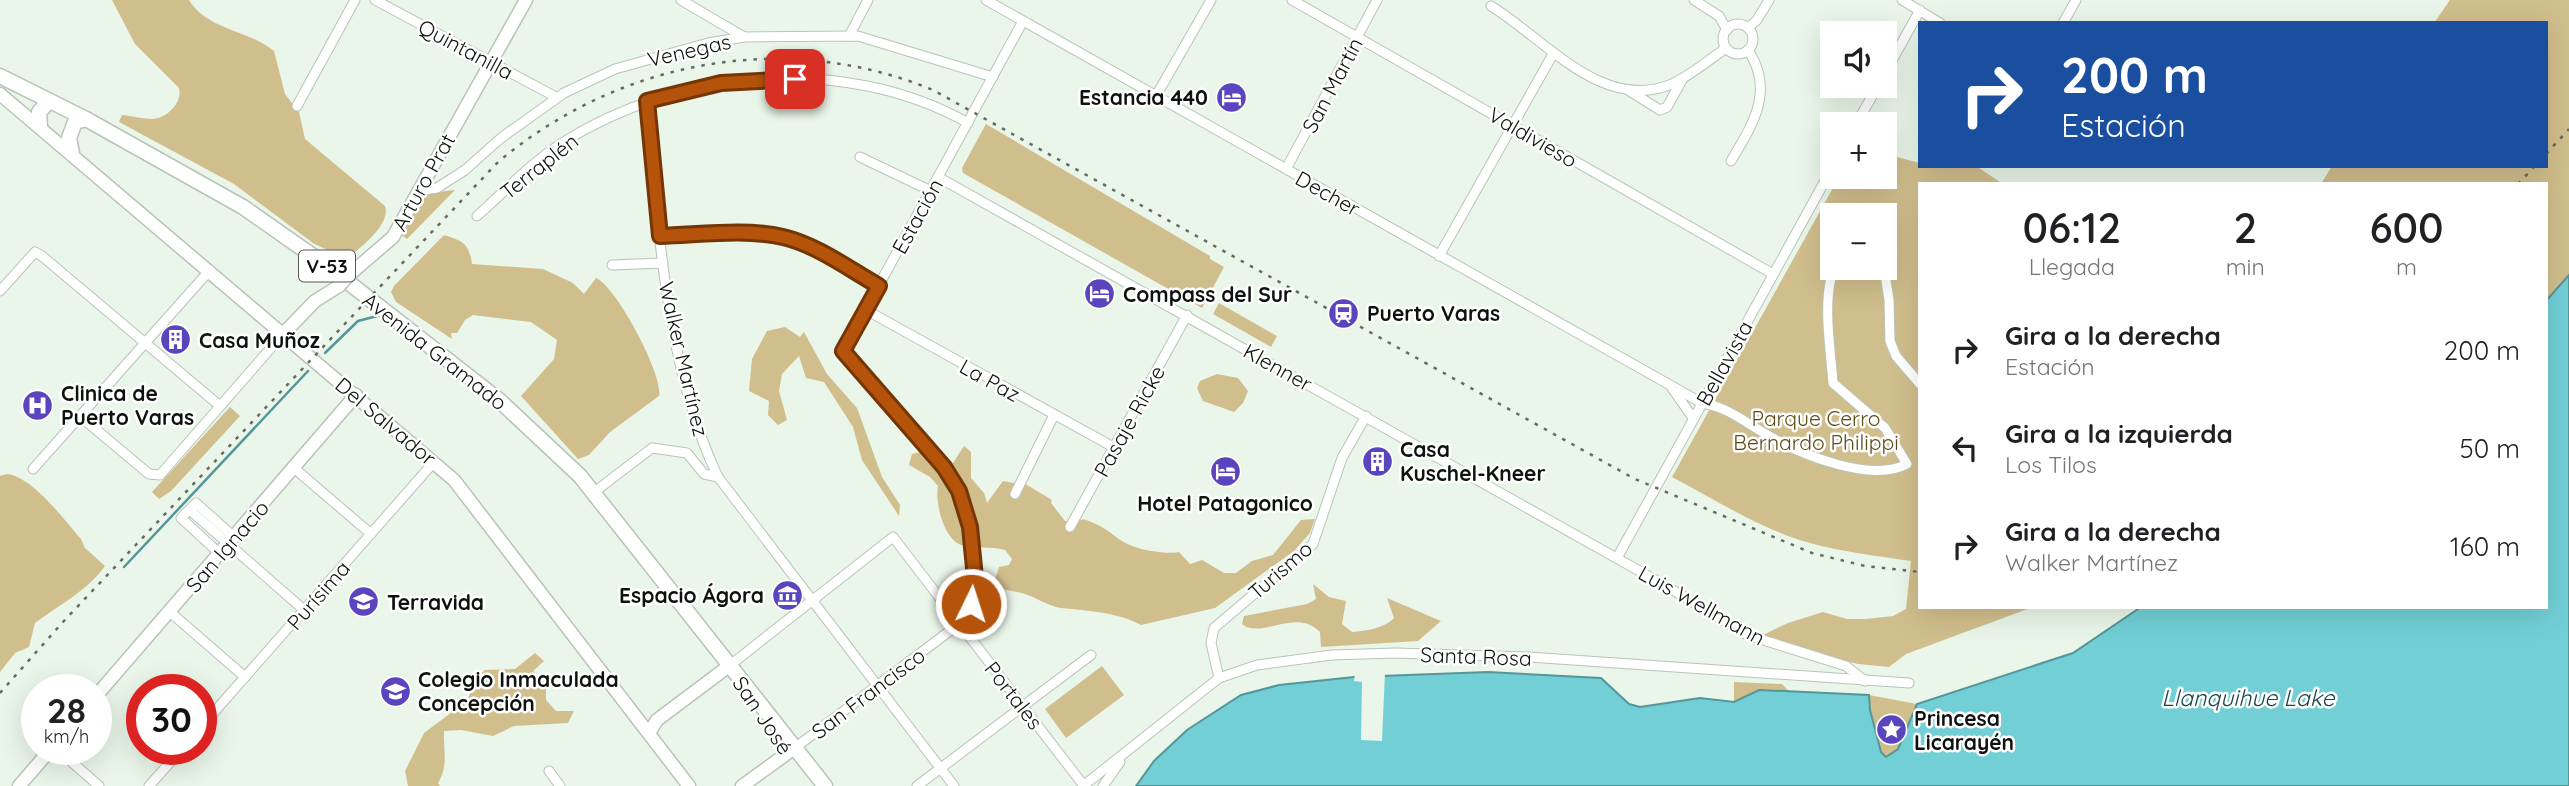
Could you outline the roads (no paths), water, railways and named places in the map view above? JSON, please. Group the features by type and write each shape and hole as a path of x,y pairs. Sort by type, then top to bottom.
{"main road":[{"name":"Arturo Prat","path":"284,333 315,301 339,286 393,237 526,0"},
{"name":"Avenida Gramado","path":"0,76 86,118 212,187 314,256 500,401 566,461 729,666"},
{"path":"22,87 24,113"},
{"name":"Del Salvador","path":"0,94 454,480 689,786"},
{"path":"40,126 38,112 49,101"},
{"path":"72,153 69,138 75,122 86,118"},
{"name":"San Ignacio","path":"112,678 356,395"},
{"path":"636,716 650,720 661,716 729,666"},
{"name":"San José","path":"729,666 792,750 825,786"},
{"path":"649,733 661,716"},
{"name":"San José","path":"792,750 813,786"},
{"name":"San Francisco","path":"742,786 792,750"},
{"path":"19,786 37,765"}],"street":[{"path":"297,106 355,0"},
{"name":"Quintanilla","path":"375,0 556,97"},
{"path":"681,0 697,4 744,37"},
{"path":"849,36 868,0"},
{"name":"Decher","path":"986,0 1702,403 1721,406 1786,446 1843,465 1879,472 1895,471 1907,464 1885,428 1833,383 1830,280"},
{"path":"1156,96 1211,0"},
{"name":"Valdivieso","path":"1292,0 1773,274"},
{"name":"San Martín","path":"1286,169 1377,0"},
{"path":"1695,0 1719,16 1727,30"},
{"path":"1748,28 1757,20 1769,0"},
{"path":"1902,0 1937,21"},
{"path":"2064,21 2076,0"},
{"path":"1491,6 1513,19 1553,54 1607,85 1627,90 1656,89 1683,78 1726,48"},
{"path":"1897,51 1920,10"},
{"name":"Estación","path":"959,624 971,604 975,587 970,527 964,503 944,467 843,351 1023,21"},
{"path":"1739,25 1748,28 1753,41 1748,50 1737,54 1726,48 1723,41 1727,30 1739,25"},
{"name":"Venegas","path":"417,191 437,188 464,170 556,97 614,69 672,52 744,37 849,36 881,41 993,77"},
{"path":"1731,161 1753,124 1762,97 1759,72 1748,50"},
{"path":"1439,256 1553,54"},
{"path":"1627,90 1660,110 1667,107 1683,78"},
{"name":"Terraplén","path":"477,216 559,145 647,101 728,83 784,79 842,81 913,97 968,123"},
{"name":"Walker Martínez","path":"647,101 663,263 699,435 718,477 954,786"},
{"path":"860,158 931,191"},
{"name":"Klenner","path":"938,177 1366,415 1616,558"},
{"name":"Bellavista","path":"1616,558 1820,189"},
{"path":"660,236 759,233 785,237 805,245 879,286"},
{"path":"0,291 35,252 220,406"},
{"path":"612,265 663,263"},
{"path":"33,469 210,270"},
{"path":"1886,280 1890,341 1896,356 1918,382"},
{"name":"La Paz","path":"866,310 1115,448"},
{"name":"Pasaje Ricke","path":"1070,527 1186,316"},
{"path":"81,416 155,476 164,470 284,333"},
{"name":"Decher","path":"1671,386 1693,418"},
{"path":"1015,494 1054,415"},
{"name":"Turismo","path":"1219,678 1210,643 1214,628 1313,544 1342,458 1366,415"},
{"path":"593,493 652,449 687,453 704,474 718,477"},
{"name":"Purísima","path":"217,709 434,462"},
{"path":"294,468 371,534"},
{"path":"196,503 233,536 228,543 219,552 181,519 196,503"},
{"path":"191,511 304,610"},
{"name":"Portales","path":"813,599 893,537 1084,786"},
{"name":"Luis Wellmann","path":"1616,558 1747,635 1846,666 1865,681"},
{"path":"729,666 813,599"},
{"path":"170,612 245,677"},
{"name":"San Francisco","path":"792,750 959,624"},
{"name":"Santa Rosa","path":"1084,786 1219,678 1257,665 1332,655 1395,653 1529,657 1909,683"},
{"path":"917,786 1091,655"},
{"path":"1103,786 1133,746"},
{"path":"75,765 99,786"},
{"path":"149,786 168,765"},
{"path":"548,771 560,786"}],"water":[{"name":"Llanquihue Lake","path":"2569,275 2569,786 1136,786 1154,761 1187,730 1241,695 1279,685 1354,677 1488,672 1601,678 1629,704 1640,707 1700,698 1734,702 1759,690 1869,695 1870,710 1881,752 1886,757 1898,749 1917,704 2073,653 2138,609 2548,609 2548,299"}],"waterway":[{"path":"325,353 358,321 377,316"},
{"path":"124,567 308,371"}],"railway":[{"path":"0,693 62,623 498,162 546,127 597,99 650,78 706,65 762,59 820,61 877,71 933,90 1635,479 1812,553 1865,566 1918,572"},
{"path":"2548,152 2569,129"},
{"path":"2520,182 2533,168"}],"place":[{"name":"Estancia 440","path":"1231,97"},
{"name":"Compass del Sur","path":"1100,294"},
{"name":"Puerto Varas","path":"1344,313"},
{"name":"Casa Muñoz","path":"176,340"},
{"name":"Clinica de Puerto Varas","path":"38,405"},
{"name":"Casa Kuschel-Kneer","path":"1377,461"},
{"name":"Hotel Patagonico","path":"1225,471"},
{"name":"Espacio Ágora","path":"787,595"},
{"name":"Terravida","path":"364,602"},
{"name":"Colegio Inmaculada Concepción","path":"395,691"},
{"name":"Princesa Licarayén","path":"1891,730"}],"park label":[{"name":"Parque Cerro Bernardo Philippi","path":"1816,430"}]}
